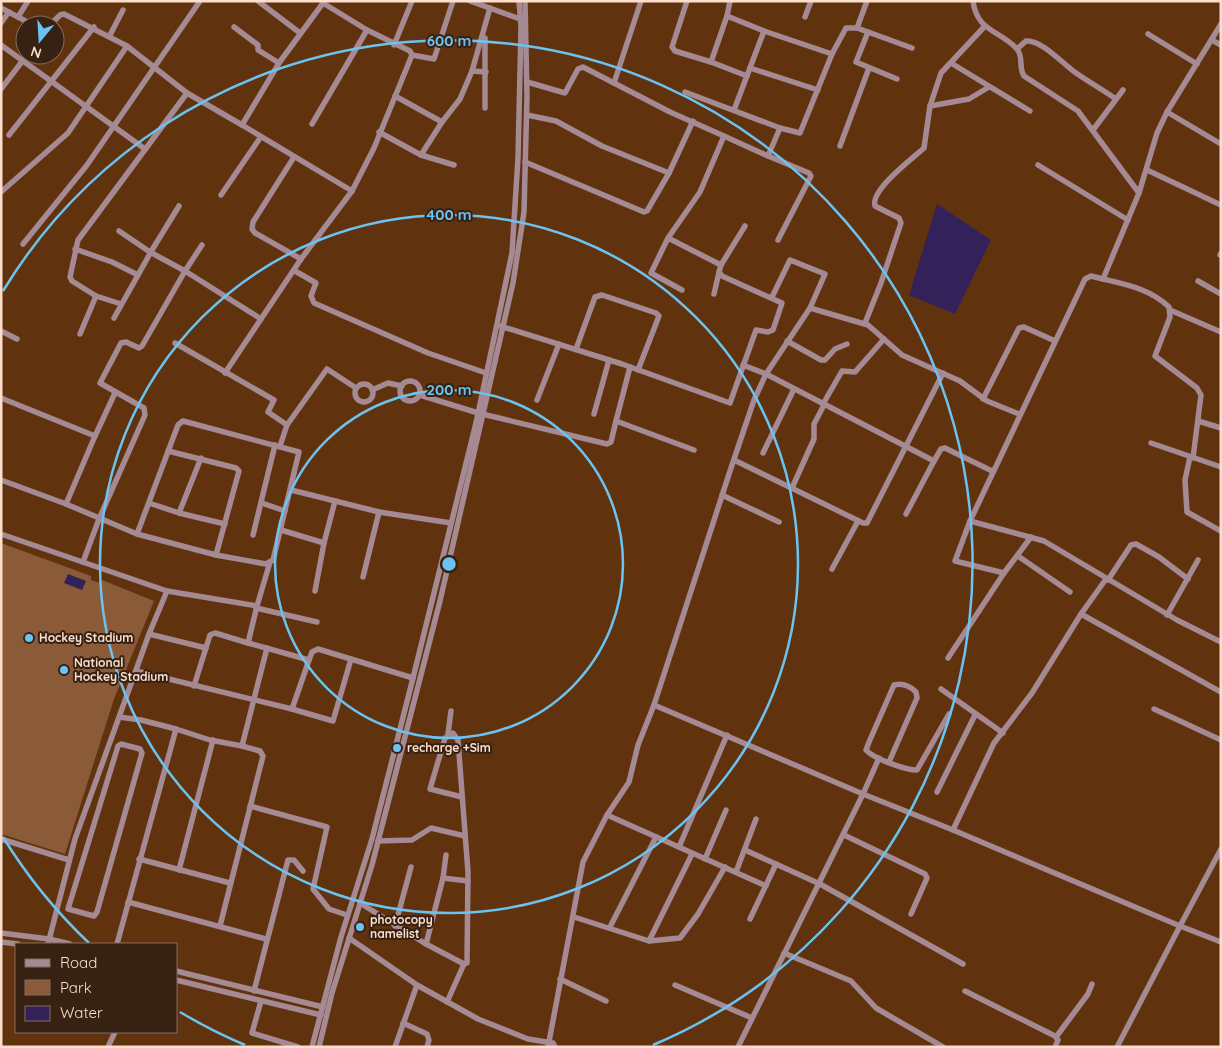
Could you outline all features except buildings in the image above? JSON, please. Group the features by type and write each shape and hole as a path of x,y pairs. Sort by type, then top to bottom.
{"street":[{"path":"19,15 28,1"},
{"path":"23,244 87,165 114,128 200,1"},
{"path":"258,1 300,33"},
{"path":"394,44 412,1"},
{"path":"242,125 279,63 323,3 367,30 410,51 412,55 434,59 453,1"},
{"path":"470,1 520,19"},
{"path":"320,1047 332,993 378,841 481,414 499,325 512,254 518,158 519,1"},
{"path":"312,1047 347,915 372,839 451,523 481,414 486,373 513,284 524,212 527,115 525,1"},
{"path":"614,83 632,34 641,1"},
{"path":"687,1 673,49 747,76"},
{"path":"711,62 727,16 730,1"},
{"path":"805,17 811,1"},
{"path":"857,28 866,1"},
{"path":"973,1 977,18 1017,49 1021,55 1021,68 1024,76 1072,106 1093,130 1139,193"},
{"path":"1,8 15,15"},
{"path":"421,155 442,122 460,99 485,33 490,8"},
{"path":"110,35 123,10"},
{"path":"1,23 9,12"},
{"path":"60,15 64,14 110,35 127,46 186,93 352,191"},
{"path":"727,16 764,31 832,54"},
{"path":"1104,279 1139,193 1158,133 1167,112 1221,24"},
{"path":"865,324 901,223 899,218 877,208 874,199 888,180 924,148 930,106 941,73 985,26"},
{"path":"8,135 94,27"},
{"path":"234,27 258,45 258,50 279,63"},
{"path":"685,92 780,128 800,133 832,54 846,28 857,28 912,48"},
{"path":"312,124 367,30"},
{"path":"734,110 764,31"},
{"path":"868,32 856,62 897,80"},
{"path":"485,33 485,108"},
{"path":"1148,34 1197,64"},
{"path":"1212,40 1221,45"},
{"path":"1017,49 1026,41 1034,42 1065,62 1074,72 1116,99"},
{"path":"1,45 15,55"},
{"path":"1,192 68,133 127,46"},
{"path":"226,374 302,259 352,191 374,148 412,55"},
{"path":"951,62 1030,111"},
{"path":"1,89 20,65"},
{"path":"29,65 145,149"},
{"path":"527,82 565,93 579,67 724,136 809,173 810,176 778,240"},
{"path":"750,68 818,90"},
{"path":"840,146 869,68"},
{"path":"472,70 486,72"},
{"path":"930,106 970,99 989,87"},
{"path":"1093,130 1123,90"},
{"path":"121,304 96,296 72,281 70,277 75,249 78,240 186,93"},
{"path":"395,96 442,122"},
{"path":"1167,112 1221,144"},
{"path":"527,115 556,121 602,146 669,173"},
{"path":"525,162 644,212 649,210 669,173 693,121"},
{"path":"768,156 780,128"},
{"path":"379,132 421,155 454,165"},
{"path":"682,290 651,273 668,238 700,192 724,136"},
{"path":"221,195 260,138"},
{"path":"294,157 253,222 252,228 255,233 302,259"},
{"path":"1038,165 1128,220"},
{"path":"1147,170 1221,205"},
{"path":"114,318 150,252 179,206"},
{"path":"714,294 721,265 745,226"},
{"path":"119,231 150,252 185,271 261,319"},
{"path":"668,238 721,265"},
{"path":"83,562 99,519 146,412 144,408 100,383 124,342 139,348 142,346 202,245"},
{"path":"75,249 112,262 138,275"},
{"path":"548,1044 574,917 583,862 607,815 629,782 638,745 654,705 754,400 766,374 786,341 810,308 825,274 792,260 788,262 772,298"},
{"path":"295,271 316,283 311,296 314,303 428,353 486,373"},
{"path":"499,325 609,360 730,402 756,330 768,332 773,330 782,303 722,276 719,272"},
{"path":"1004,573 955,561 992,471 1085,279 1091,276 1134,286 1158,297 1170,310 1221,332"},
{"path":"1198,281 1221,294"},
{"path":"576,350 595,297 602,295 656,313 659,316 638,370"},
{"path":"80,334 96,296"},
{"path":"810,308 865,324 902,355 960,381 983,399 1020,414"},
{"path":"1170,310 1170,317 1155,356 1197,388 1201,399 1185,486 1187,512 1221,532"},
{"path":"983,399 1019,328 1024,327 1055,341"},
{"path":"1,331 17,339"},
{"path":"792,488 814,440 814,424 842,371 855,372 884,339"},
{"path":"786,341 821,360 825,360 835,350 847,344"},
{"path":"175,344 274,400 268,412 286,425"},
{"path":"537,400 559,344"},
{"path":"594,414 609,360"},
{"path":"743,365 766,374 934,461"},
{"path":"420,395 481,414 607,444 611,442 630,367"},
{"path":"253,535 278,446 286,425 327,369 356,388"},
{"path":"734,460 858,521 863,523 869,521 904,446 943,373"},
{"path":"410,381 416,383 420,388 420,395 416,400 406,400 400,392 402,386 410,381"},
{"path":"372,390 388,383 402,386"},
{"path":"356,388 366,384 372,390"},
{"path":"356,388 356,398 363,402 371,399 372,390"},
{"path":"763,452 794,389"},
{"path":"66,504 115,393"},
{"path":"1,398 95,436"},
{"path":"137,534 178,425 183,421 297,450 300,455 273,560 270,562 256,607 248,643"},
{"path":"1198,421 1221,428"},
{"path":"616,422 694,450"},
{"path":"1151,443 1221,467"},
{"path":"906,514 941,449 946,448 992,471"},
{"path":"168,451 201,458 239,471 216,555"},
{"path":"179,513 201,458"},
{"path":"1,480 66,504 137,534 216,555 266,564 270,562"},
{"path":"291,490 379,512 451,523"},
{"path":"722,495 779,522"},
{"path":"315,591 324,543 335,501"},
{"path":"149,503 179,513 225,524"},
{"path":"262,503 285,511"},
{"path":"363,577 379,512"},
{"path":"832,569 858,521"},
{"path":"970,521 1050,544 1168,615 1221,642"},
{"path":"280,530 324,543"},
{"path":"1,534 167,591 256,607 317,622"},
{"path":"948,658 1004,573 1031,537"},
{"path":"954,830 992,747 1032,693 1081,614 1131,545 1136,544 1159,557 1188,579"},
{"path":"1018,556 1070,592"},
{"path":"1168,615 1198,560"},
{"path":"1,933 49,942 69,860 149,634 167,591"},
{"path":"1081,614 1221,692"},
{"path":"194,686 210,635 214,633 309,660"},
{"path":"149,634 206,648"},
{"path":"242,746 252,700 267,648"},
{"path":"292,709 312,652 318,649 413,678"},
{"path":"136,671 292,709 333,721 351,659"},
{"path":"889,762 917,698 914,690 905,685 896,684 868,742 867,752 889,762 915,771 919,769 950,714"},
{"path":"941,689 1002,734"},
{"path":"654,705 863,794 1221,942"},
{"path":"1154,709 1221,740"},
{"path":"451,711 448,734 430,789 462,797"},
{"path":"938,792 975,715"},
{"path":"119,718 141,720 262,752 220,926"},
{"path":"117,943 176,730"},
{"path":"447,1002 464,964 468,961 468,881 458,740 453,732 448,734"},
{"path":"680,847 727,735"},
{"path":"179,870 214,740"},
{"path":"121,744 140,750 142,753 94,916 68,908 83,852 118,746 121,744"},
{"path":"738,1047 844,835 879,758"},
{"path":"250,806 327,827 313,889 328,909 347,915"},
{"path":"705,859 726,810"},
{"path":"607,815 766,886"},
{"path":"736,872 756,819"},
{"path":"378,841 412,840 431,828 465,836"},
{"path":"844,835 925,874 927,878 911,914"},
{"path":"610,927 656,837"},
{"path":"1,839 69,860"},
{"path":"73,849 83,852"},
{"path":"1117,1047 1221,849"},
{"path":"745,850 820,884 908,931 963,964"},
{"path":"649,941 692,854"},
{"path":"426,944 443,878 446,855"},
{"path":"139,859 230,883"},
{"path":"254,991 288,860 294,860 303,871"},
{"path":"750,919 776,864"},
{"path":"395,926 410,867"},
{"path":"574,917 649,941 675,940 684,936 725,867"},
{"path":"443,878 468,881"},
{"path":"128,902 266,939"},
{"path":"360,903 395,926 464,964"},
{"path":"349,938 417,985 490,1025 555,1047"},
{"path":"1,942 15,944"},
{"path":"784,953 852,981 876,1008 943,1047"},
{"path":"178,972 323,1007"},
{"path":"560,979 606,1002"},
{"path":"178,980 321,1015"},
{"path":"1055,1047 1058,1040 1056,1037 1088,994 1092,984"},
{"path":"396,1047 402,1023 417,985"},
{"path":"675,985 752,1018"},
{"path":"965,991 1056,1037"},
{"path":"262,1001 252,1033 298,1047"},
{"path":"402,1023 427,1034 429,1040 427,1047"},
{"path":"108,1047 115,1033"}],"green space":[{"name":"National Hockey Stadium","path":"1,543 91,576 91,580 100,583 102,580 154,601 114,699 65,854 1,834"}],"water":[{"path":"937,204 991,240 955,314 909,295"},
{"path":"68,574 86,581 82,590 64,583"}],"place":[{"name":"Hockey Stadium","path":"29,638"},
{"name":"National Hockey Stadium","path":"64,670"},
{"name":"recharge +Sim","path":"397,748"},
{"name":"photocopy namelist","path":"360,927"}]}
